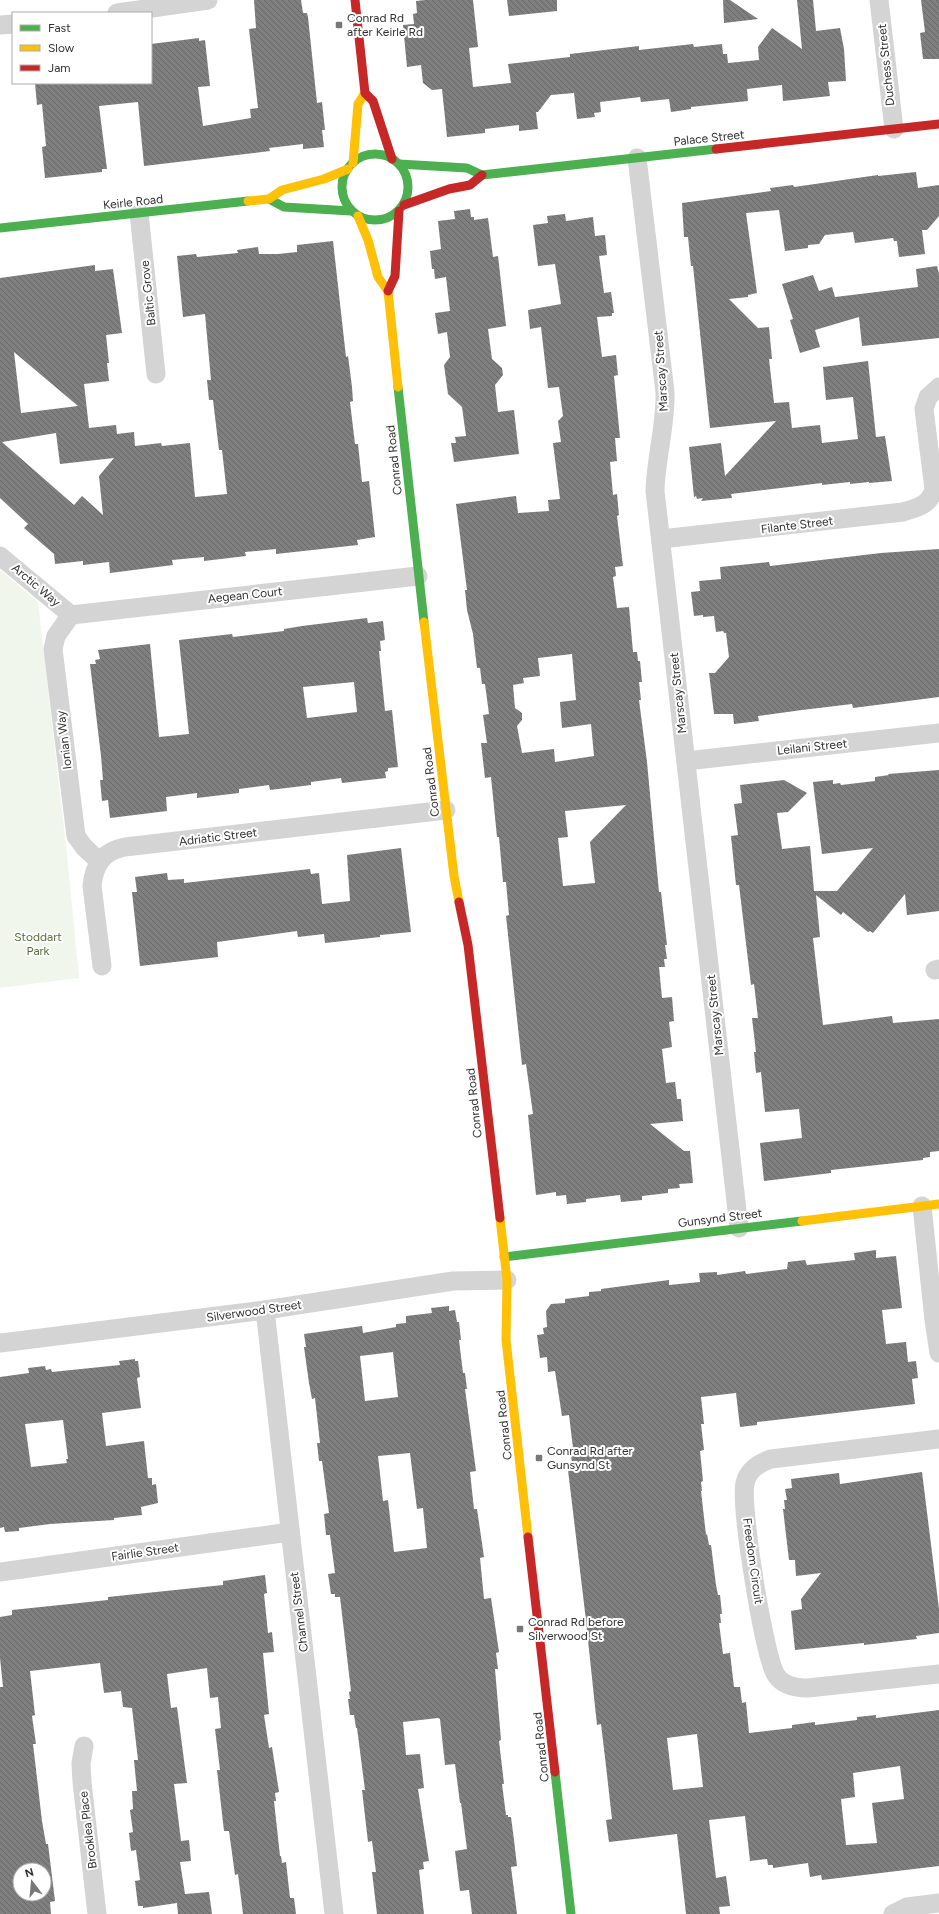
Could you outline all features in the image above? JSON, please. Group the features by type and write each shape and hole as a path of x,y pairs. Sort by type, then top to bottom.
{"street":[{"path":"124,12 208,0"},
{"path":"355,0 365,94 358,104 350,166 342,186 346,203 355,213"},
{"name":"Duchess Street","path":"879,0 894,129"},
{"path":"0,25 12,24"},
{"path":"269,199 284,207 355,213 375,221 388,218 401,208 409,187 408,179 396,161 373,101 365,94"},
{"name":"Palace Street","path":"396,161 467,168 482,175 939,124"},
{"path":"350,166 368,155 385,155 396,161"},
{"name":"Marscay Street","path":"637,158 665,392 663,430 656,469 655,491 739,1228"},
{"name":"Keirle Road","path":"0,228 269,199 282,190 324,179 350,166"},
{"name":"Palace Street","path":"401,208 449,189 470,185 482,175"},
{"name":"Conrad Road","path":"388,290 395,276 401,208"},
{"name":"Baltic Grove","path":"139,213 156,374"},
{"name":"Conrad Road","path":"355,213 368,240 378,277 388,290 418,576 446,810 454,876 468,946 507,1280 506,1340 572,1914"},
{"name":"Filante Street","path":"661,539 903,512 934,501 934,489 924,409 928,397 939,387"},
{"name":"Arctic Way","path":"0,556 71,615"},
{"name":"Aegean Court","path":"71,615 418,576"},
{"name":"Ionian Way","path":"71,615 56,636 53,649 76,836 84,847 99,861"},
{"name":"Leilani Street","path":"686,761 939,733"},
{"name":"Adriatic Street","path":"99,861 112,851 125,847 446,810"},
{"path":"99,861 93,876 92,886 102,966"},
{"path":"931,1205 934,1320 939,1353"},
{"name":"Gunsynd Street","path":"504,1257 931,1205"},
{"name":"Silverwood Street","path":"0,1344 265,1310 454,1281 507,1280"},
{"name":"Channel Street","path":"265,1310 334,1914"},
{"name":"Freedom Circuit","path":"939,1439 771,1459 759,1464 750,1471 745,1483 744,1497 751,1561 770,1661 779,1679 792,1686 808,1688 939,1674"},
{"name":"Fairlie Street","path":"0,1572 290,1532"},
{"name":"Brooklea Place","path":"84,1746 82,1782 97,1914"},
{"path":"893,1914 907,1907 939,1903"}],"green space":[{"name":"Stoddart Park","path":"0,570 38,602 67,854 79,978 0,988"}],"building":[{"path":"254,0 301,0 303,13 307,13 308,17 317,103 322,102 325,130 322,130 324,147 303,149 303,144 269,148 270,151 144,166 138,102 99,106 107,169 102,169 102,172 45,178 42,147 46,146 42,104 37,105 35,84 152,84 152,44 199,38 199,41 205,40 210,86 198,87 203,126 251,118 250,109 258,108 249,29 256,28"},
{"path":"473,0 478,47 469,48 473,87 511,83 508,64 570,57 570,54 639,46 639,50 693,44 694,47 722,44 723,54 727,54 728,63 759,60 758,47 772,28 802,49 797,0 813,0 816,31 840,28 844,49 846,81 828,82 830,96 783,101 782,85 747,89 748,101 691,107 691,109 671,112 669,99 641,102 640,97 600,102 601,112 594,113 595,117 577,119 574,93 551,95 538,112 536,112 538,129 519,131 519,125 485,129 485,133 447,137 442,89 432,90 423,83 421,65 407,67 403,25 414,24 413,14 417,13 416,1"},
{"path":"507,0 557,0 557,11 509,16"},
{"path":"723,0 730,0 758,19 724,23"},
{"path":"921,0 939,0 939,59 923,59 920,33 925,32"},
{"path":"916,172 918,188 939,185 939,216 927,230 922,230 925,254 899,257 897,241 894,241 893,238 855,243 853,232 825,235 819,244 808,245 808,248 785,251 779,210 746,213 757,293 748,295 748,297 729,299 758,328 769,327 772,359 769,359 774,403 789,402 792,428 820,425 822,443 858,439 853,397 826,400 823,367 868,361 876,437 885,436 892,481 850,484 850,482 822,485 822,483 731,494 732,498 701,501 703,498 697,499 696,496 694,497 689,447 721,443 725,476 776,421 710,428 693,266 691,266 688,237 684,237 682,203 771,191 770,188 793,185 794,187 878,175"},
{"path":"470,209 471,217 474,217 474,220 488,218 493,257 498,256 506,326 488,329 492,359 502,368 503,375 495,385 498,412 514,410 519,454 454,462 451,443 456,443 455,437 466,436 462,407 448,394 444,365 450,357 447,332 438,334 435,313 450,311 446,277 435,279 430,251 441,249 438,221 455,219 454,211"},
{"path":"565,214 566,221 593,217 595,236 605,235 607,255 599,256 604,293 611,292 614,313 612,313 612,316 597,317 602,357 616,355 618,375 614,376 620,438 615,438 617,461 610,462 613,495 617,494 619,515 617,516 623,566 615,567 616,576 613,577 617,608 629,607 633,652 637,652 638,661 640,661 642,682 639,682 641,700 639,700 647,762 659,892 661,892 667,945 665,945 667,959 664,959 665,967 659,967 662,998 672,997 674,1021 669,1022 672,1047 662,1049 666,1083 675,1082 677,1099 681,1099 683,1121 650,1124 684,1151 690,1151 693,1183 679,1184 680,1188 668,1189 668,1193 642,1196 642,1200 621,1202 620,1195 586,1199 586,1202 567,1204 566,1195 556,1196 556,1192 536,1195 528,1115 533,1114 526,1064 522,1065 506,916 509,915 506,882 503,882 491,777 485,778 481,743 487,743 483,715 489,714 485,684 482,684 480,668 477,668 473,634 467,610 465,590 467,590 456,504 516,496 518,513 549,511 548,500 560,499 553,443 561,442 558,421 563,416 559,387 548,388 541,327 530,329 528,310 561,304 555,264 538,266 533,225 548,223 547,216","holes":["572,654 576,700 560,702 562,728 591,724 594,756 555,762 554,749 522,753 517,726 522,720 522,713 515,708 513,685 524,683 523,678 540,676 538,658","626,805 590,842 595,883 563,886 558,838 568,837 565,811"]},
{"path":"333,241 346,357 348,356 352,387 353,401 350,402 355,444 358,444 362,482 369,481 375,537 357,540 358,545 276,554 276,549 245,552 246,556 204,561 204,557 172,560 173,565 110,573 109,562 83,565 83,561 55,564 54,554 24,528 28,524 0,498 0,278 95,265 95,271 113,269 122,333 106,335 109,381 84,384 89,428 116,425 117,434 134,432 135,446 161,443 162,446 190,443 195,497 227,494 222,450 219,450 213,400 209,400 207,380 211,380 205,314 183,317 177,256 196,254 197,257 238,253 237,250 258,247 259,254 278,254 297,252 297,245","holes":["14,352 78,406 21,413","56,433 60,464 114,458 99,476 103,515 82,496 74,505 2,442"]},
{"path":"937,266 939,274 939,338 862,346 859,317 815,330 820,347 800,353 790,320 793,319 782,284 813,275 819,291 832,287 835,297 918,287 916,269"},
{"path":"939,549 939,697 853,708 852,704 802,710 758,716 759,721 734,724 733,714 714,714 709,673 715,673 729,657 726,633 723,631 716,632 714,616 694,616 691,592 700,591 699,581 721,579 720,567 769,562 770,566 881,553"},
{"path":"367,618 368,623 383,621 385,640 380,641 381,651 379,651 385,711 392,710 398,767 388,768 388,771 385,772 386,778 342,783 341,778 311,782 311,785 270,790 269,785 239,789 239,793 197,798 197,793 166,797 167,811 110,818 108,800 102,801 100,780 103,780 101,756 90,664 96,664 95,660 100,659 98,650 150,644 159,737 189,734 179,640 232,634 233,637 284,631 284,629","holes":["354,682 357,712 307,718 303,687"]},
{"path":"939,770 939,911 907,915 905,894 873,933 870,931 868,932 843,912 841,915 816,895 820,937 813,938 823,1025 892,1016 893,1023 939,1019 939,1151 930,1152 930,1157 923,1158 923,1160 831,1170 831,1173 764,1181 760,1143 802,1138 799,1109 765,1112 761,1072 756,1073 754,1052 756,1052 752,1018 758,1018 754,984 751,985 739,885 736,885 731,836 738,835 734,804 742,803 740,785 784,780 807,793 788,812 777,813 782,849 810,846 814,891 837,891 873,848 822,854 813,782 833,780 833,784 840,783 841,785 875,781 875,777 889,775 888,774"},
{"path":"401,848 411,932 325,943 324,934 298,937 297,931 217,942 218,957 140,966 132,892 137,892 135,877 167,873 168,880 184,879 184,883 310,869 311,874 319,873 322,904 350,901 347,855"},
{"path":"876,1250 876,1258 896,1256 902,1308 882,1310 886,1344 906,1342 908,1362 916,1361 918,1378 912,1379 915,1404 757,1422 757,1425 740,1427 736,1393 701,1397 704,1424 701,1424 704,1450 700,1451 703,1481 701,1482 701,1491 706,1535 707,1534 709,1545 711,1545 716,1585 718,1595 720,1595 722,1614 720,1614 721,1623 719,1623 723,1654 730,1653 734,1687 740,1687 742,1703 746,1702 749,1733 792,1728 792,1725 815,1722 815,1725 857,1720 857,1717 876,1715 876,1718 939,1710 939,1866 822,1880 821,1875 810,1877 808,1863 773,1868 773,1865 768,1865 767,1859 750,1861 745,1816 709,1820 716,1878 726,1876 730,1906 719,1907 720,1914 686,1914 677,1834 609,1842 606,1820 612,1819 601,1724 597,1725 568,1470 573,1469 570,1449 573,1448 569,1415 562,1416 555,1371 548,1372 547,1357 540,1358 537,1335 544,1334 543,1328 547,1327 546,1311 551,1304 565,1303 565,1299 589,1296 589,1292 669,1280 669,1285 700,1282 699,1273 717,1272 717,1275 745,1271 746,1274 787,1269 788,1262 805,1260 807,1265 855,1260 854,1253","holes":["697,1734 703,1787 673,1790 667,1738","900,1766 904,1799 872,1803 877,1843 846,1845 841,1799 855,1797 853,1773"]},
{"path":"449,1306 449,1311 455,1310 457,1322 459,1322 461,1340 459,1340 463,1373 465,1373 467,1389 465,1389 476,1471 470,1472 474,1509 477,1509 484,1557 480,1558 484,1599 491,1598 499,1652 496,1653 498,1669 495,1669 501,1740 499,1741 506,1815 511,1817 517,1866 511,1867 517,1914 472,1914 469,1890 460,1891 455,1851 467,1849 455,1764 445,1765 440,1719 438,1718 403,1722 406,1755 420,1754 424,1788 418,1789 429,1861 423,1862 424,1869 419,1870 424,1914 377,1914 372,1872 376,1872 372,1841 368,1842 362,1790 365,1790 357,1728 354,1715 350,1715 348,1699 350,1699 349,1692 351,1691 340,1597 335,1597 335,1594 331,1594 328,1574 335,1573 330,1535 326,1535 324,1514 329,1513 322,1461 319,1461 317,1443 320,1443 315,1398 312,1399 309,1383 304,1347 306,1347 304,1334 362,1326 363,1333 396,1327 396,1324 406,1323 406,1316 432,1313 431,1308","holes":["393,1352 398,1397 365,1401 360,1356","410,1453 417,1509 423,1508 427,1548 394,1552 388,1500 383,1501 378,1456"]},
{"path":"135,1359 135,1361 138,1361 140,1377 137,1378 141,1408 102,1413 106,1446 144,1441 148,1478 152,1478 152,1485 156,1484 158,1503 141,1507 142,1515 114,1518 114,1520 50,1524 19,1528 19,1531 5,1532 4,1527 0,1528 0,1377 29,1373 28,1368 45,1366 46,1370 51,1369 52,1372 120,1365 119,1361","holes":["63,1420 68,1459 66,1459 67,1463 31,1467 25,1424"]},
{"path":"922,1472 939,1609 939,1633 916,1636 917,1639 864,1645 864,1643 795,1650 791,1611 802,1609 801,1599 821,1573 796,1576 795,1560 789,1560 783,1509 785,1509 784,1500 787,1500 785,1489 792,1488 791,1479 839,1473 840,1484"},
{"path":"265,1575 267,1593 264,1594 268,1633 272,1632 274,1652 263,1653 269,1714 264,1715 269,1748 272,1747 279,1792 275,1793 276,1801 274,1801 280,1856 282,1863 286,1862 290,1898 294,1898 296,1914 243,1914 238,1874 235,1875 229,1831 224,1831 217,1770 220,1770 215,1729 221,1728 218,1697 210,1698 207,1668 167,1674 171,1708 177,1707 187,1783 174,1784 181,1841 189,1840 191,1861 180,1862 185,1894 209,1892 212,1914 178,1914 177,1903 143,1908 143,1906 138,1906 135,1881 140,1880 136,1850 131,1851 129,1833 133,1832 130,1810 133,1809 132,1791 137,1791 134,1760 138,1760 132,1708 123,1707 121,1691 104,1693 100,1663 30,1671 35,1715 32,1716 36,1744 33,1744 42,1821 46,1844 48,1844 50,1862 12,1862 12,1902 50,1902 51,1914 0,1914 0,1687 3,1687 0,1658 0,1617 12,1615 12,1610 108,1600 108,1597 223,1585 223,1581"},
{"path":"52,1877 55,1901 52,1902"}],"traffic: fast":[{"path":"399,164 467,168 482,175 716,149"},
{"path":"369,154 381,154 393,159 403,169 408,181 408,187 406,200 393,215 381,220 369,220 357,215 347,205 342,193 342,181 347,169 357,159 369,154"},
{"path":"269,199 284,207 351,211"},
{"path":"0,228 248,201"},
{"path":"398,387 424,622"},
{"path":"504,1257 802,1221"},
{"path":"555,1772 571,1914"}],"traffic: slow":[{"path":"353,163 358,104 365,93"},
{"path":"248,201 269,199 282,190 324,179 348,169"},
{"path":"358,216 368,240 378,277 388,291 398,387"},
{"path":"424,622 454,876 459,902"},
{"path":"802,1221 939,1204"},
{"path":"500,1218 507,1280 506,1340 528,1537"}],"traffic: jam":[{"path":"355,0 365,93 373,101 392,159"},
{"path":"716,149 939,124"},
{"path":"404,205 449,189 470,185 482,175"},
{"path":"388,291 395,276 399,211"},
{"path":"459,902 468,945 500,1218"},
{"path":"528,1537 555,1772"}],"place":[{"name":"Conrad Rd after Keirle Rd","path":"339,25"},
{"name":"Conrad Rd after Gunsynd St","path":"539,1458"},
{"name":"Conrad Rd before Silverwood St","path":"520,1629"}]}
